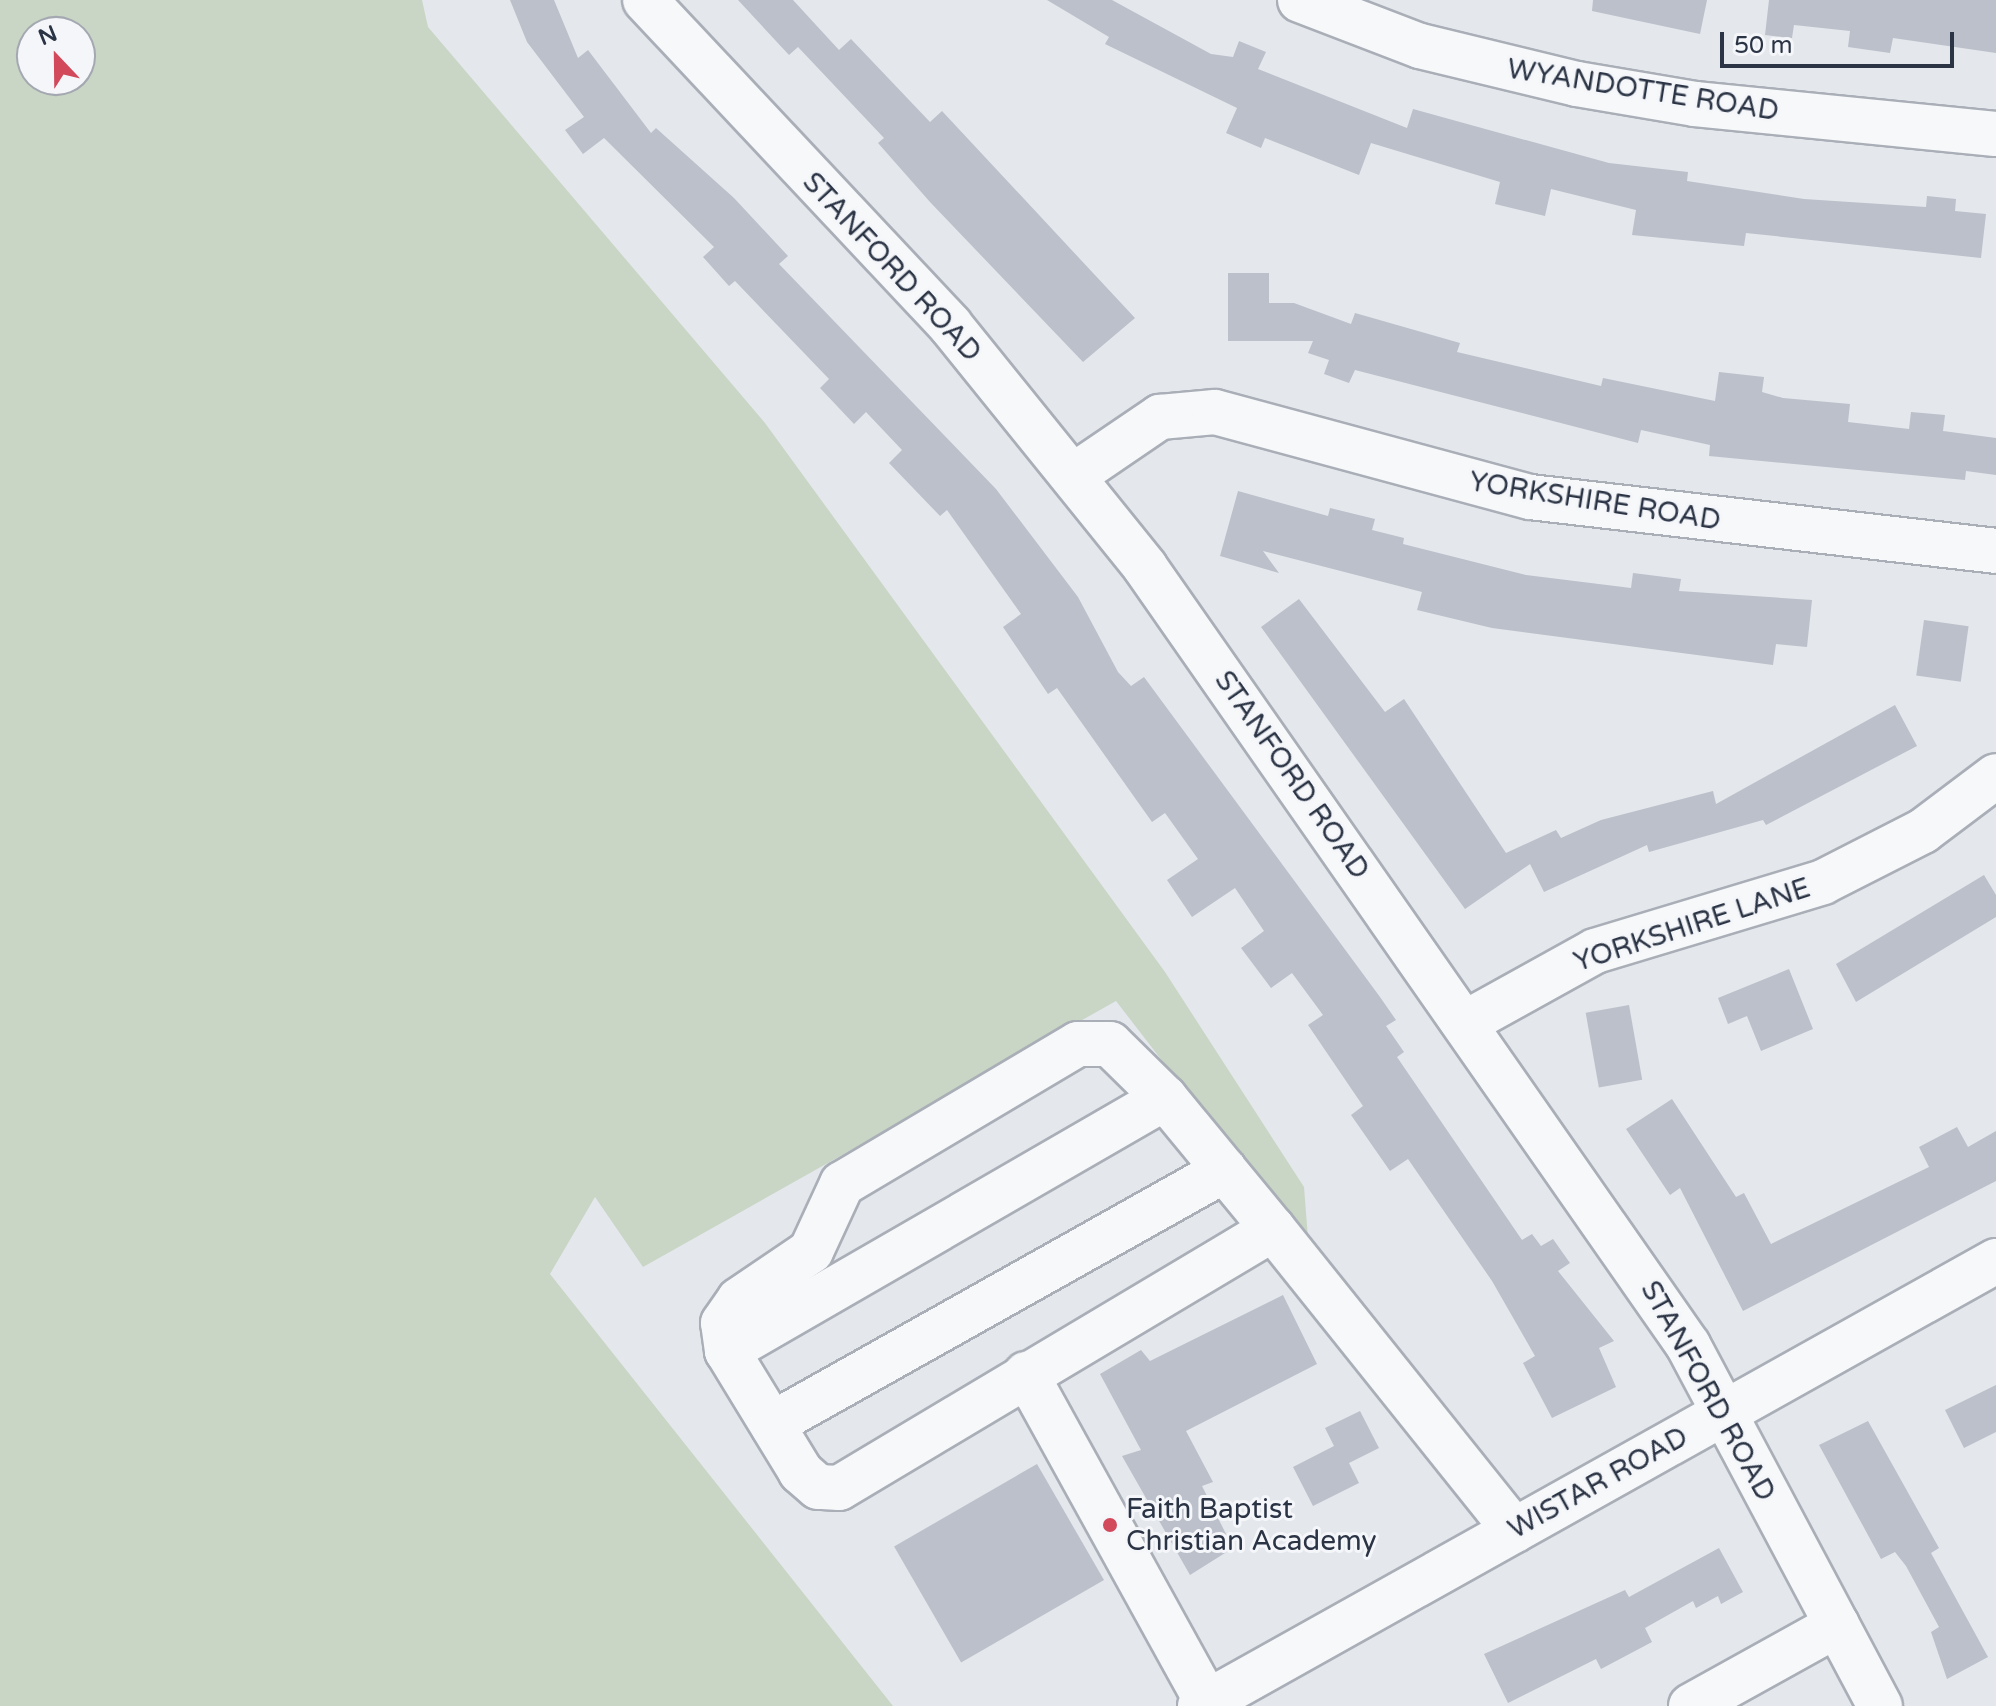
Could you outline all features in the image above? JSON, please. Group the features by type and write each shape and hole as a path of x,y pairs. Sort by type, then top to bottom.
{"street":[{"name":"STANFORD ROAD","path":"645,0 950,325 1076,474 1630,1256 1723,1413 1880,1706"},
{"name":"WYANDOTTE ROAD","path":"1300,0 1420,46 1577,84 1695,104 1996,134"},
{"name":"YORKSHIRE ROAD","path":"1076,474 1160,417 1215,412 1530,497 1996,551"},
{"name":"YORKSHIRE LANE","path":"1467,1022 1595,951 1823,882 1923,831 1996,776"},
{"path":"1273,1229 839,1488 818,1487 801,1472 727,1351 723,1323 739,1300 811,1251 842,1184 1078,1044 1110,1044 1165,1098 1225,1170 1273,1229 1514,1530"},
{"path":"727,1351 1165,1098"},
{"path":"772,1424 1225,1170"},
{"name":"WISTAR ROAD","path":"1204,1704 1996,1261"},
{"path":"1026,1374 1204,1704"},
{"path":"1691,1706 1837,1625"}],"green space":[{"path":"0,0 422,0 428,27 765,423 1165,972 1304,1187 1309,1251 1116,1001 643,1267 595,1197 550,1274 893,1706 0,1706"}],"building":[{"path":"510,0 554,0 578,58 588,50 651,133 656,128 734,198 788,256 779,264 996,489 1078,597 1118,672 1131,686 1144,677 1380,997 1396,1020 1386,1026 1404,1052 1397,1057 1522,1240 1532,1234 1541,1246 1553,1239 1570,1263 1558,1271 1614,1341 1599,1348 1616,1387 1552,1418 1523,1363 1535,1356 1492,1281 1408,1159 1390,1171 1351,1115 1363,1106 1308,1025 1323,1015 1292,973 1271,988 1241,948 1264,931 1235,888 1192,917 1167,880 1198,859 1165,813 1152,822 1057,688 1048,694 1003,627 1021,614 947,510 940,516 889,463 902,450 866,412 854,424 820,388 829,379 735,281 729,286 703,257 714,247 604,138 583,154 565,130 584,117 527,42"},
{"path":"738,0 793,0 839,50 851,39 930,122 942,111 1135,318 1083,362 930,202 878,143 884,138 798,47 789,55"},
{"path":"1047,0 1112,0 1211,54 1233,57 1239,41 1266,52 1258,69 1407,128 1413,109 1609,163 1688,172 1687,181 1804,199 1926,207 1927,196 1956,199 1955,211 1986,214 1981,258 1746,233 1744,246 1632,235 1636,210 1551,189 1545,216 1495,204 1500,182 1371,143 1359,175 1265,138 1261,148 1226,133 1237,108 1105,44 1109,37"},
{"path":"1593,0 1707,0 1700,34 1592,11"},
{"path":"1769,0 1996,0 1996,53 1893,38 1890,53 1848,47 1850,31 1794,25 1792,38 1765,35"},
{"path":"1228,273 1269,273 1269,303 1294,303 1351,324 1355,313 1460,343 1457,352 1601,386 1603,378 1715,401 1719,372 1764,377 1762,392 1783,398 1850,404 1848,422 1909,429 1911,412 1945,415 1943,431 1996,438 1996,475 1966,471 1965,480 1709,456 1710,445 1641,430 1638,443 1355,370 1349,383 1324,374 1329,360 1308,353 1313,341 1228,341"},
{"path":"1238,491 1328,516 1330,508 1375,519 1372,530 1404,538 1403,544 1526,575 1631,588 1633,573 1681,579 1679,591 1812,600 1807,647 1776,644 1773,665 1492,628 1417,610 1422,592 1263,551 1279,573 1220,556"},
{"path":"1299,599 1385,712 1404,699 1506,853 1556,830 1561,838 1601,820 1713,791 1716,804 1895,705 1917,746 1766,825 1763,820 1649,852 1647,845 1544,892 1530,864 1465,909 1261,627"},
{"path":"1924,620 1969,626 1961,682 1916,675"},
{"path":"1984,875 1996,895 1996,917 1856,1002 1836,964"},
{"path":"1789,969 1813,1029 1761,1051 1747,1016 1728,1024 1718,998"},
{"path":"1629,1005 1642,1080 1599,1087 1586,1013"},
{"path":"1672,1099 1736,1197 1744,1193 1771,1244 1929,1167 1919,1147 1957,1127 1968,1147 1996,1131 1996,1181 1743,1311 1680,1188 1670,1195 1626,1129"},
{"path":"1283,1295 1317,1364 1186,1431 1213,1482 1202,1486 1233,1548 1190,1575 1122,1456 1141,1450 1100,1374 1141,1350 1150,1361"},
{"path":"1996,1385 1996,1432 1964,1448 1945,1410"},
{"path":"1360,1411 1379,1448 1349,1463 1359,1483 1313,1506 1293,1467 1334,1446 1325,1428"},
{"path":"1868,1421 1939,1548 1931,1553 1988,1657 1947,1679 1931,1632 1939,1627 1906,1566 1895,1552 1881,1559 1819,1445"},
{"path":"1037,1464 1104,1580 961,1663 894,1546"},
{"path":"1719,1548 1743,1592 1721,1604 1718,1596 1696,1608 1693,1601 1645,1628 1652,1642 1601,1669 1596,1659 1508,1703 1484,1654 1625,1590 1629,1597"}],"place":[{"name":"Faith Baptist Christian Academy","path":"1110,1525"}]}
